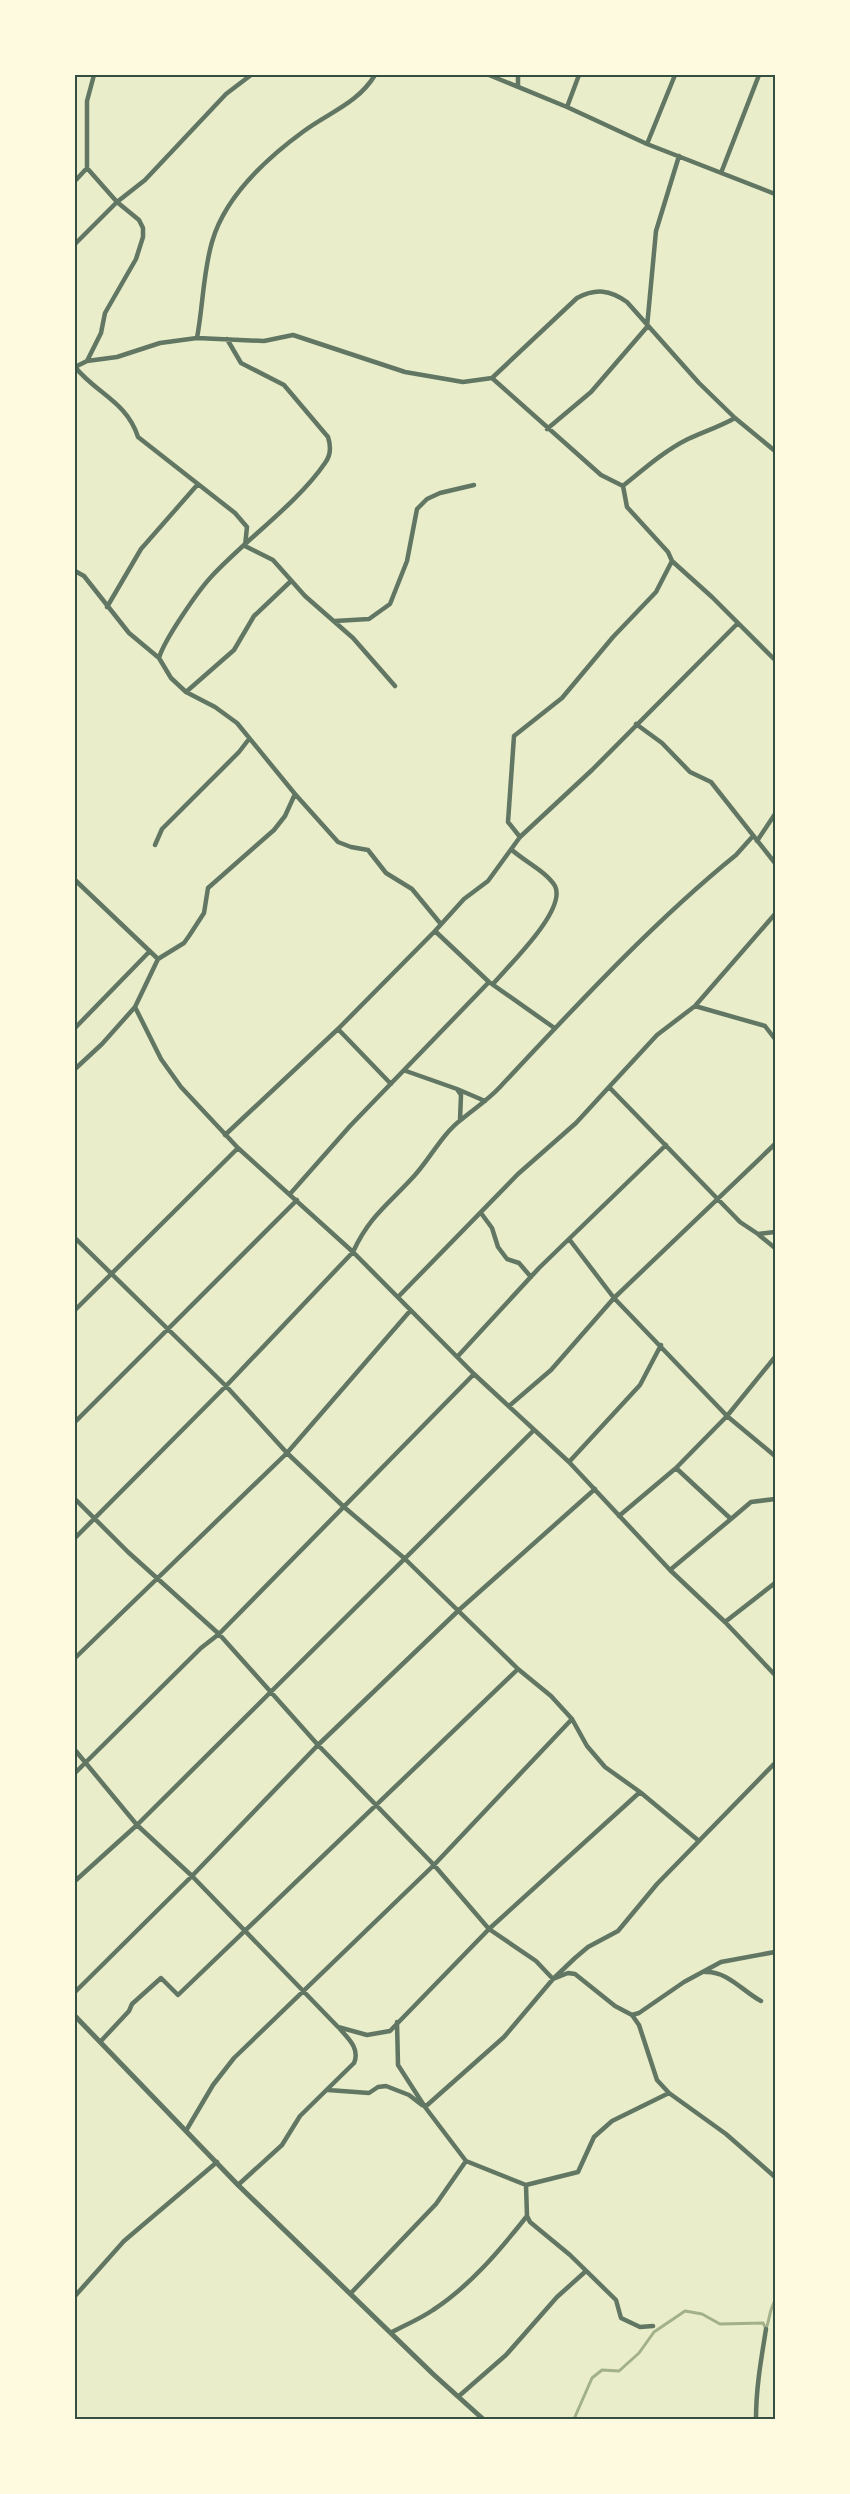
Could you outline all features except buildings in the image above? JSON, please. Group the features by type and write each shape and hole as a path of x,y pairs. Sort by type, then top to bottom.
{"street":[{"path":"87,361 100,333 105,313 136,259 143,237 143,228 139,220 117,202 87,168 87,101 94,75"},
{"path":"75,244 117,202 145,180 226,94 251,75"},
{"path":"197,338 212,242 232,202 265,163 305,130 352,102 368,88 375,75"},
{"path":"489,75 567,107 647,144 775,194"},
{"path":"518,75 518,86"},
{"path":"567,107 579,75"},
{"path":"647,144 675,75"},
{"path":"721,173 759,75"},
{"path":"547,429 591,392 647,327 656,231 679,156"},
{"path":"75,181 87,168"},
{"path":"245,546 247,527 235,513 138,437 133,420 123,408 88,382 75,367 87,361 117,357 160,343 197,338 264,341 293,335 405,372 464,382 492,378 577,298 593,290 617,295 637,312 647,327 735,418 775,451"},
{"path":"159,658 210,578 245,546 326,462 331,447 328,437 284,385 241,363 227,339"},
{"path":"492,378 601,475 623,486"},
{"path":"623,486 664,453 689,438 710,432 735,418"},
{"path":"108,608 141,549 198,484"},
{"path":"334,621 369,619 390,604 407,561 417,509 427,499 440,493 474,485"},
{"path":"623,486 627,507 668,552 672,561 775,660"},
{"path":"245,546 273,560 395,686"},
{"path":"520,837 508,822 514,736 562,698 613,637 656,592 672,561"},
{"path":"75,571 84,576 129,633 159,658 171,678 186,692 226,714 338,842 351,848 368,850 386,873 412,889 440,923"},
{"path":"186,692 234,650 255,616 291,581"},
{"path":"225,1135 338,1029 464,899 488,881 520,837 592,770 738,623"},
{"path":"636,724 662,743 690,772 711,782 775,863"},
{"path":"155,845 162,829 239,752 249,739"},
{"path":"75,1069 102,1044 135,1007 158,959 184,943 204,913 208,888 274,830 285,816 295,794"},
{"path":"75,1538 226,1386 354,1252 363,1230 376,1213 415,1175 460,1120 485,1101 553,1027 577,1008 603,979 755,838 775,814"},
{"path":"290,1194 391,1084 542,928 554,908 558,894 554,884 512,850"},
{"path":"75,880 158,959"},
{"path":"399,1296 609,1087 657,1035 695,1006 775,914"},
{"path":"435,931 491,983 553,1027"},
{"path":"75,1028 149,952"},
{"path":"695,1006 765,1026 775,1039"},
{"path":"135,1007 161,1059 181,1087 225,1135 354,1252 474,1374 569,1462 670,1570 725,1622 775,1675"},
{"path":"338,1029 391,1084"},
{"path":"406,1071 485,1101"},
{"path":"609,1087 740,1222 775,1248"},
{"path":"457,1089 461,1095 460,1120"},
{"path":"509,1406 551,1370 614,1298 775,1144"},
{"path":"458,1356 531,1277 666,1145"},
{"path":"75,1310 238,1148"},
{"path":"75,1422 168,1332 297,1200"},
{"path":"481,1213 492,1228 498,1247 507,1259 519,1263 531,1277"},
{"path":"758,1234 775,1232"},
{"path":"75,1238 168,1332 226,1386 287,1453 344,1507 404,1558 518,1669 537,1682 572,1719 587,1746 605,1767 640,1792 699,1841"},
{"path":"569,1239 614,1298 662,1345 726,1416 775,1456"},
{"path":"75,1658 156,1577 287,1453 410,1311"},
{"path":"569,1462 640,1385 662,1345"},
{"path":"619,1516 676,1468 726,1416 775,1357"},
{"path":"75,1773 179,1670 219,1634 474,1374"},
{"path":"75,1881 137,1825 533,1431"},
{"path":"676,1468 731,1518"},
{"path":"75,1992 192,1876 318,1745 459,1610 595,1489"},
{"path":"75,1499 219,1634 318,1745 434,1865 489,1929 537,1961 553,1979"},
{"path":"670,1570 751,1502 775,1499"},
{"path":"725,1622 775,1583"},
{"path":"101,2041 129,2011 132,2004 161,1978 178,1995 376,1804 447,1740 518,1669"},
{"path":"186,2129 213,2085 234,2058 303,1994 434,1865 572,1719"},
{"path":"75,1750 137,1825 192,1876 303,1994 351,2041 356,2057 349,2070 300,2116 282,2145 238,2185"},
{"path":"425,2107 504,2037 553,1979 588,1947 618,1931 657,1884 775,1763"},
{"path":"338,2027 367,2035 390,2031 489,1929 640,1792"},
{"path":"632,2014 639,2013 721,1962 775,1952"},
{"path":"702,1972 719,1972 761,2001"},
{"path":"553,1979 568,1973 575,1974 615,2006 632,2014 639,2025 657,2080 669,2093 726,2134 775,2177"},
{"path":"75,2016 238,2185 483,2419"},
{"path":"397,2022 398,2065 425,2107 466,2161 526,2186 578,2172 594,2137 612,2121 669,2093"},
{"path":"327,2090 369,2093 378,2087 386,2086 409,2095 425,2107"},
{"path":"351,2293 436,2204 466,2161"},
{"path":"75,2296 124,2241 217,2162"},
{"path":"526,2186 527,2216 530,2223 616,2300 621,2318 639,2327 653,2326"},
{"path":"392,2332 433,2310 459,2289 499,2252 527,2216"},
{"path":"459,2396 506,2355 557,2297 586,2271"},
{"path":"756,2419 756,2383 764,2353 766,2329"}],"waterway":[{"path":"574,2419 592,2378 602,2370 619,2371 639,2353 654,2332 685,2311 702,2314 720,2324 763,2323 766,2329 775,2301"}]}
